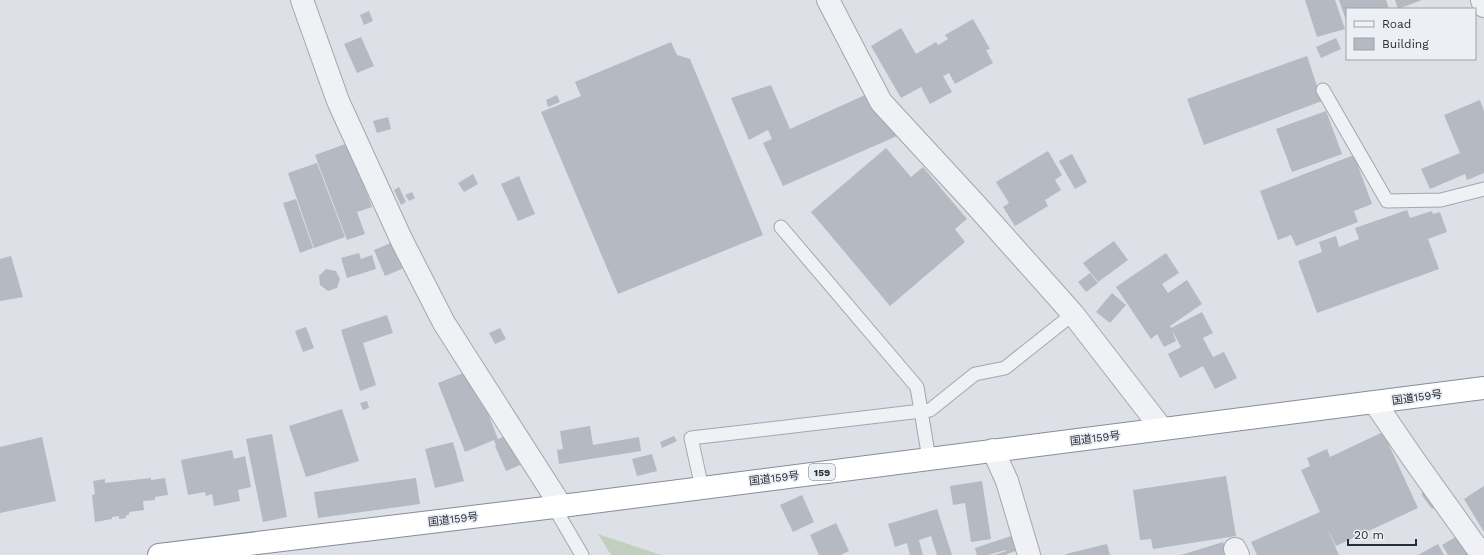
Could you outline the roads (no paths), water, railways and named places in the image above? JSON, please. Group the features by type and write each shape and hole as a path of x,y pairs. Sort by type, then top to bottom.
{"highway":[{"name":"国道159号","path":"159,555 702,488 1484,388"}],"street":[{"path":"302,0 338,101 402,240 444,323 558,506"},
{"path":"828,0 881,102 975,204 1073,314 1162,429"},
{"path":"1482,0 1484,6"},
{"path":"1375,403 1482,555"},
{"path":"993,450 1007,481 1030,555"}],"lane":[{"path":"1323,90 1387,201 1440,200 1484,189"},
{"path":"781,227 917,387 929,459"},
{"path":"702,488 691,438 930,410 975,374 1005,368 1073,314"},
{"path":"558,506 582,555"}]}
